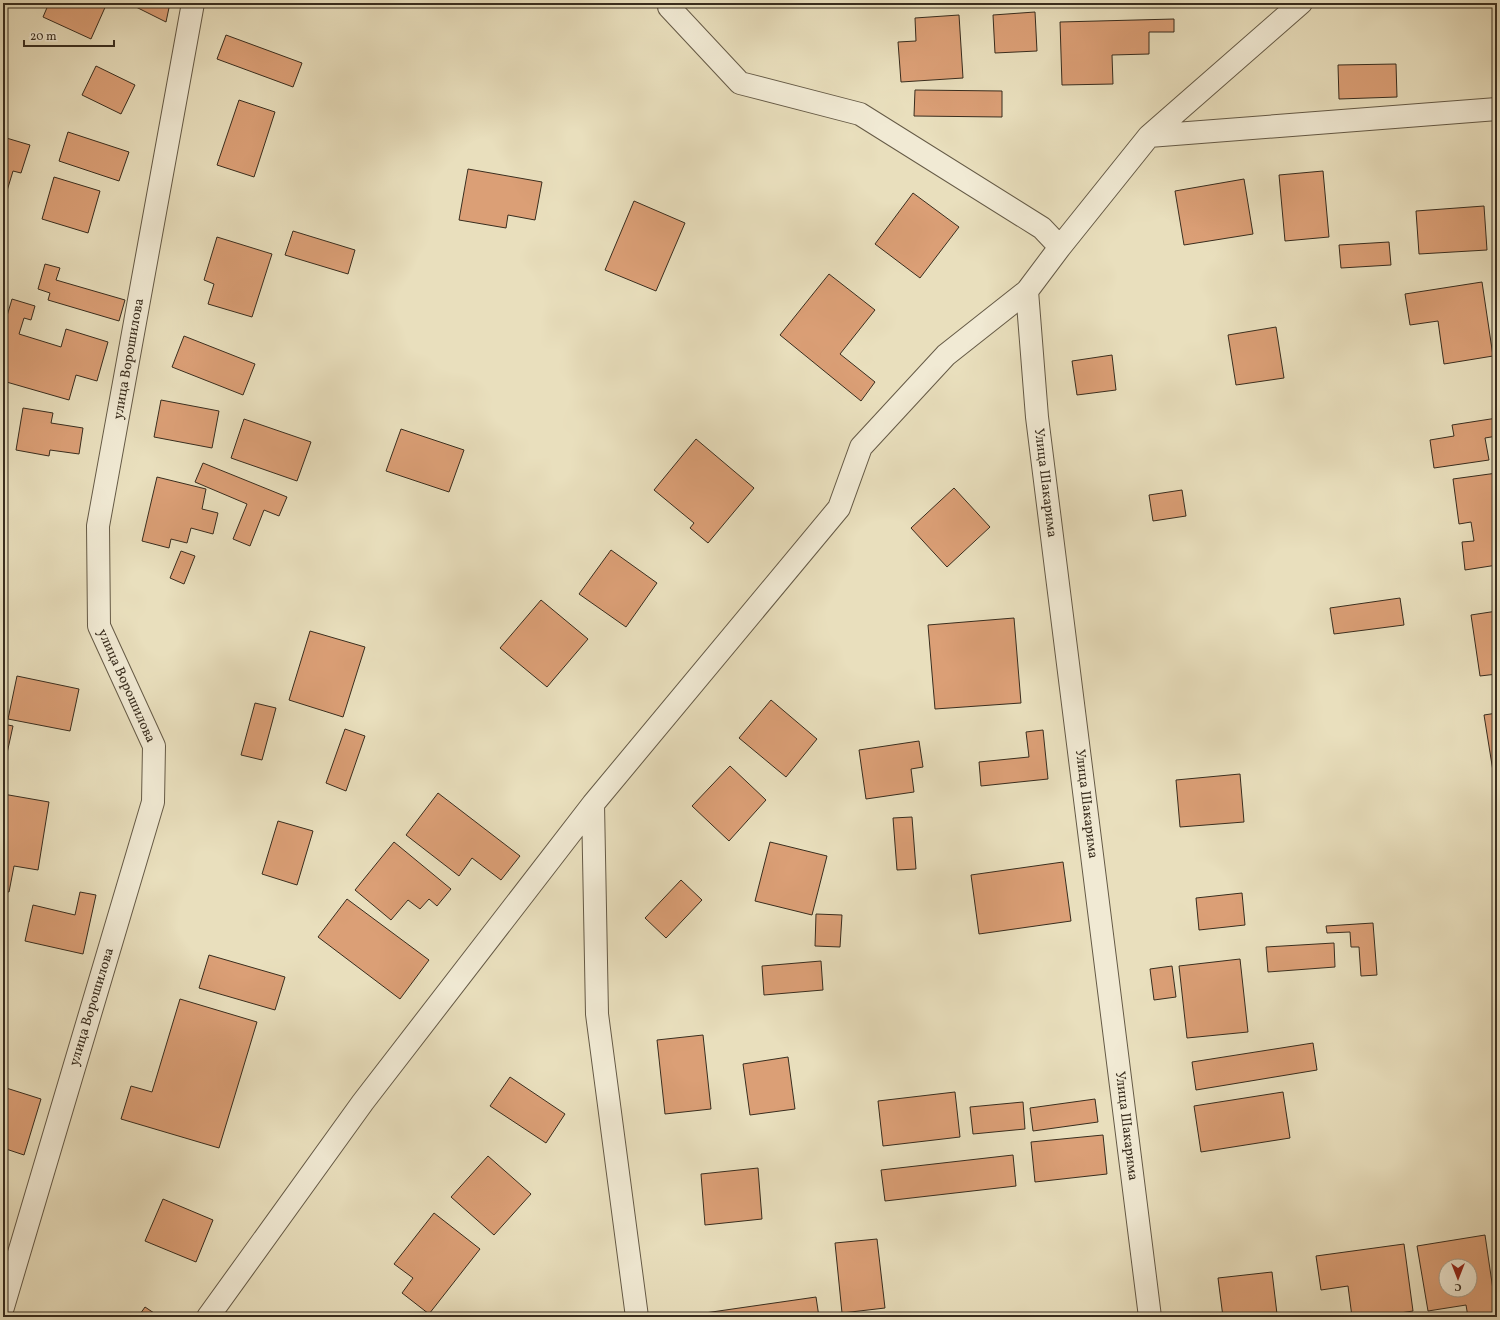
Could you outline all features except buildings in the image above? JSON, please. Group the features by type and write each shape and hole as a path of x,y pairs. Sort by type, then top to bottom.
{"street":[{"name":"улица Ворошилова","path":"3,1307 153,802 154,746 99,626 98,526 193,3"},
{"path":"669,3 669,6 740,84 860,114 1042,228 1060,247"},
{"path":"208,1317 363,1102 593,804 839,508 861,447 946,355 1027,291 1060,247 1149,136 1301,3"},
{"path":"1149,136 1497,109"},
{"name":"Улица Шакарима","path":"1027,291 1037,417 1150,1317"},
{"path":"593,804 598,1014 637,1317"}]}
